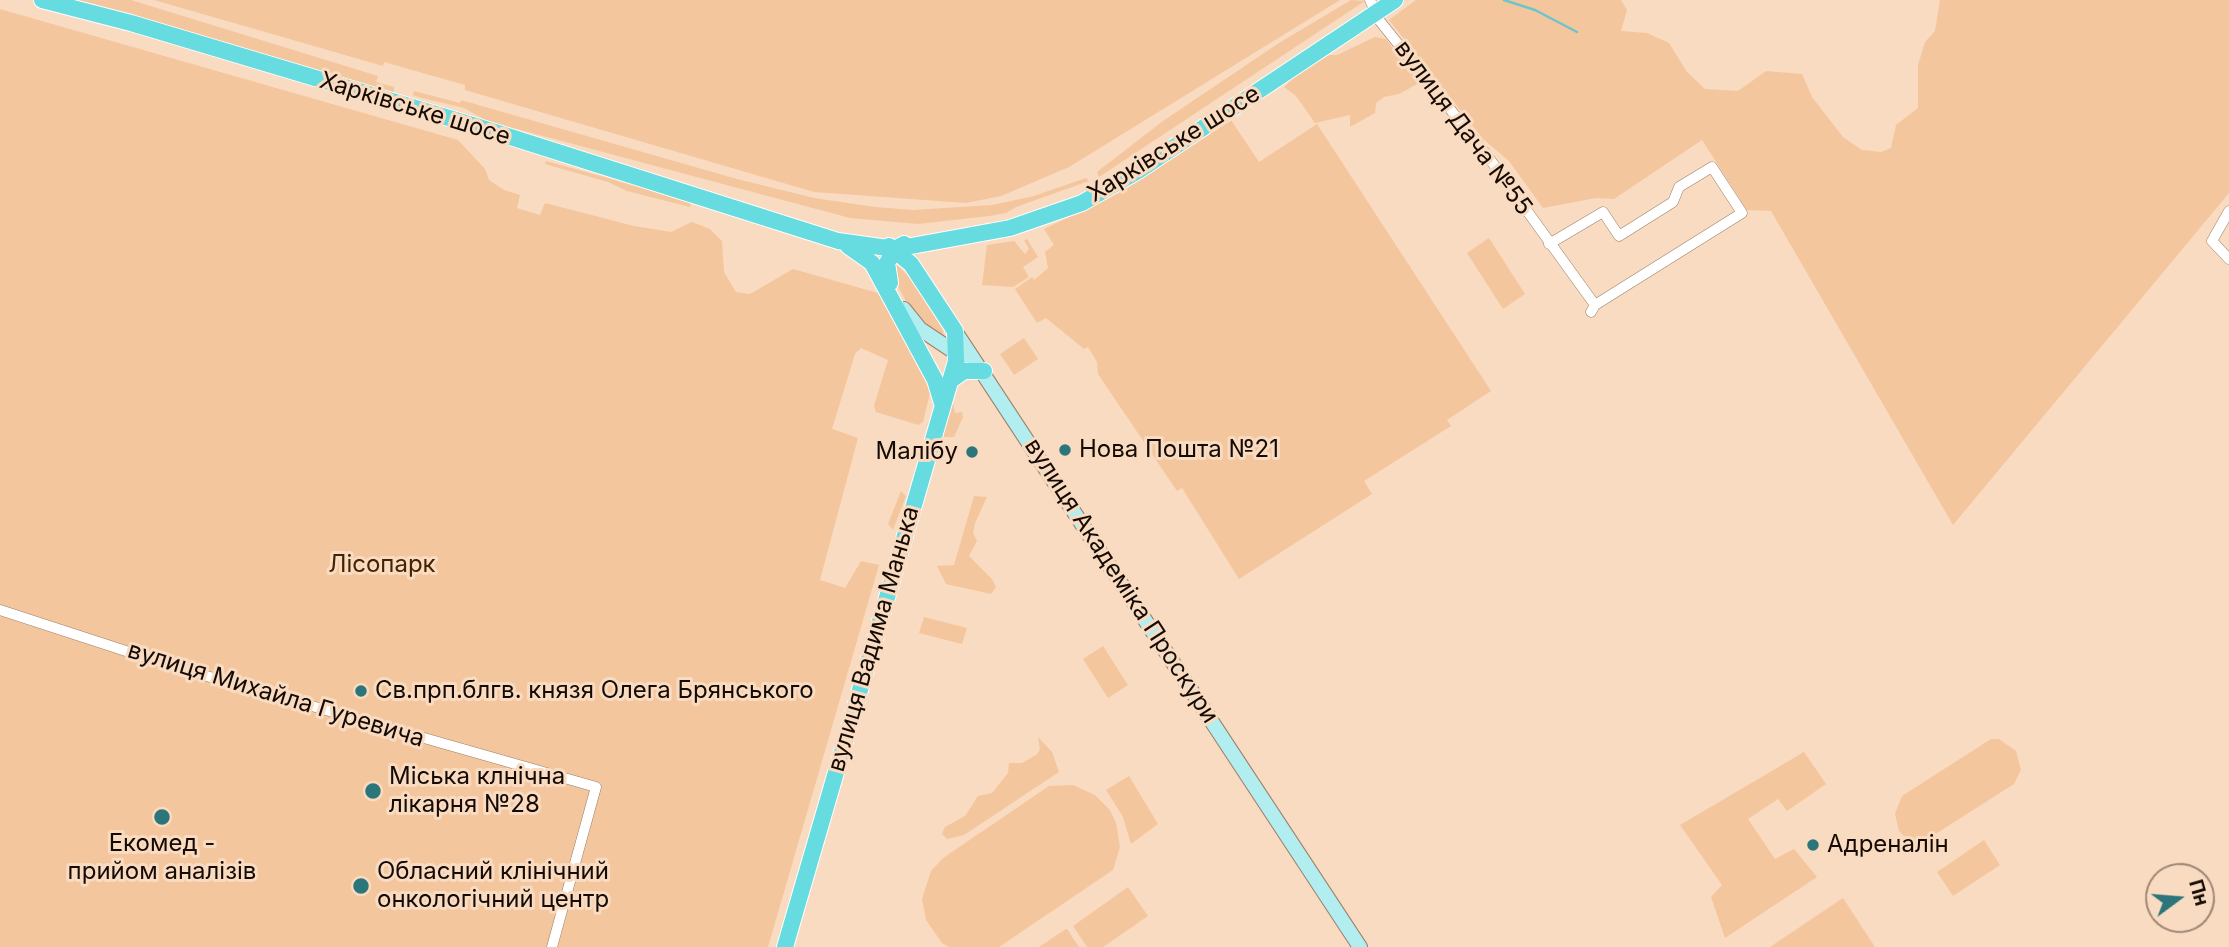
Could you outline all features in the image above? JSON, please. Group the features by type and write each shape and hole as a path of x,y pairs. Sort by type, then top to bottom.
{"main road":[{"name":"Харківське шосе","path":"42,0 131,23 467,124 838,241 895,249 926,240 1010,228 1082,203 1160,156 1372,7 1395,0"},
{"name":"Харківське шосе","path":"785,225 864,236 926,240"},
{"name":"вулиця Академіка Проскури","path":"864,236 895,249 920,276 955,331"},
{"path":"920,276 926,240"},
{"path":"838,241 869,259 890,283"},
{"path":"895,249 886,269 890,283 939,377 942,403"},
{"path":"869,259 926,363 942,403"},
{"name":"вулиця Вадима Манька","path":"785,947 950,381 956,353 955,331"},
{"path":"950,381 964,371 984,371"}],"street":[{"name":"вулиця Дача №55","path":"1372,7 1486,154 1593,308 1742,213 1712,167 1679,187 1673,202 1619,236 1603,212 1549,244"},
{"path":"2229,211 2212,241 2229,259"},
{"path":"904,309 920,329 984,371"},
{"name":"вулиця Академіка Проскури","path":"955,331 984,371 1360,947"},
{"name":"вулиця Михайла Гуревича","path":"0,610 175,667 596,787 552,947"}],"green space":[{"path":"69,0 131,0 378,76 376,82 394,87 394,91 391,96"},
{"path":"154,0 1340,0 1069,167 1001,196 966,203 814,192 465,90 465,85 384,62 383,66"},
{"path":"1351,0 1365,1 1099,177 1097,172 1163,121 1279,43"},
{"path":"1416,0 1621,0 1627,10 1621,31 1647,33 1669,43 1687,72 1705,89 1738,91 1766,71 1802,74 1812,97 1843,137 1862,150 1881,152 1891,148 1896,125 1918,108 1918,65 1925,42 1935,31 1940,0 2229,0 2229,193 1953,525 1771,211 1747,210 1702,140 1614,199 1596,198 1543,208 1509,161 1483,139 1389,20"},
{"name":"Лісопарк","path":"0,9 458,140 485,169 489,180 504,190 520,195 517,208 540,215 545,203 634,226 671,232 692,222 710,229 722,241 724,272 736,292 750,294 793,269 878,293 931,389 923,422 918,425 876,412 874,406 888,360 861,348 855,354 832,429 858,438 820,580 845,588 861,561 879,565 768,947 0,947"},
{"path":"1375,37 1386,39 1419,83 1399,94 1384,97 1376,103 1375,113 1350,127 1350,115 1315,123 1296,96 1284,87 1295,76 1329,55 1337,55"},
{"path":"414,91 460,103 461,100 737,179 814,198 875,207 913,210 992,205 1034,196 1086,178 1089,181 1006,213 989,216 918,224 850,218 487,121 464,108 413,95"},
{"path":"1231,120 1259,162 1317,124 1491,391 1447,420 1451,426 1364,481 1372,494 1239,579 1182,488 1177,491 1098,374 1097,362 1088,347 1084,349 1046,318 1037,323 1015,289 1032,277 1034,280 1048,268 1045,252 1054,245 1044,229 1123,191"},
{"path":"546,161 691,201 690,207 627,191 608,182 545,164"},
{"path":"1489,238 1525,294 1503,309 1467,253"},
{"path":"1027,239 1038,257 1023,267 1029,277 1013,287 982,285 987,245 1014,241 1025,254 1029,249 1024,240"},
{"path":"892,260 914,282 942,328 946,343 911,310 892,276"},
{"path":"1024,338 1038,359 1014,375 1000,354"},
{"path":"952,399 955,413 962,412 963,417 954,437 939,437"},
{"path":"901,491 906,496 893,530 888,524"},
{"path":"974,496 987,497 975,523 973,533 977,541 969,556 992,579 996,587 991,594 946,584 937,566 954,565"},
{"path":"924,617 967,628 962,644 919,633"},
{"path":"1103,646 1128,685 1108,698 1083,659"},
{"path":"1038,737 1052,752 1059,772 964,835 947,839 942,834 945,827 965,816 978,796 992,793 1008,773 1009,763 1022,763 1036,755 1040,750"},
{"path":"1991,739 1999,739 2016,751 2021,770 2014,784 1926,840 1918,842 1905,837 1899,831 1895,814 1902,796"},
{"path":"1804,752 1826,784 1787,811 1778,799 1748,819 1775,859 1794,849 1817,877 1725,938 1711,897 1722,885 1680,825"},
{"path":"1129,776 1158,824 1131,844 1123,817 1106,790"},
{"path":"1073,785 1095,795 1110,810 1116,823 1120,847 1113,870 999,947 949,947 942,943 926,920 922,899 931,871 943,858 1049,786"},
{"path":"1984,840 2000,865 1953,896 1937,872"},
{"path":"1128,887 1148,916 1103,947 1087,947 1073,926"},
{"path":"1843,898 1875,947 1770,947"},
{"path":"1066,929 1079,947 1039,947"}],"waterway":[{"path":"1504,0 1535,10 1577,32"}],"place":[{"name":"Нова Пошта №21","path":"1065,450"},
{"name":"Малібу","path":"972,452"},
{"name":"Cв.прп.блгв. князя Олега Брянського","path":"361,691"},
{"name":"Міська клнічна лікарня №28","path":"373,791"},
{"name":"Екомед - прийом аналізів","path":"162,817"},
{"name":"Адреналін","path":"1813,845"},
{"name":"Обласний клінічний онкологічний центр","path":"361,886"}]}
